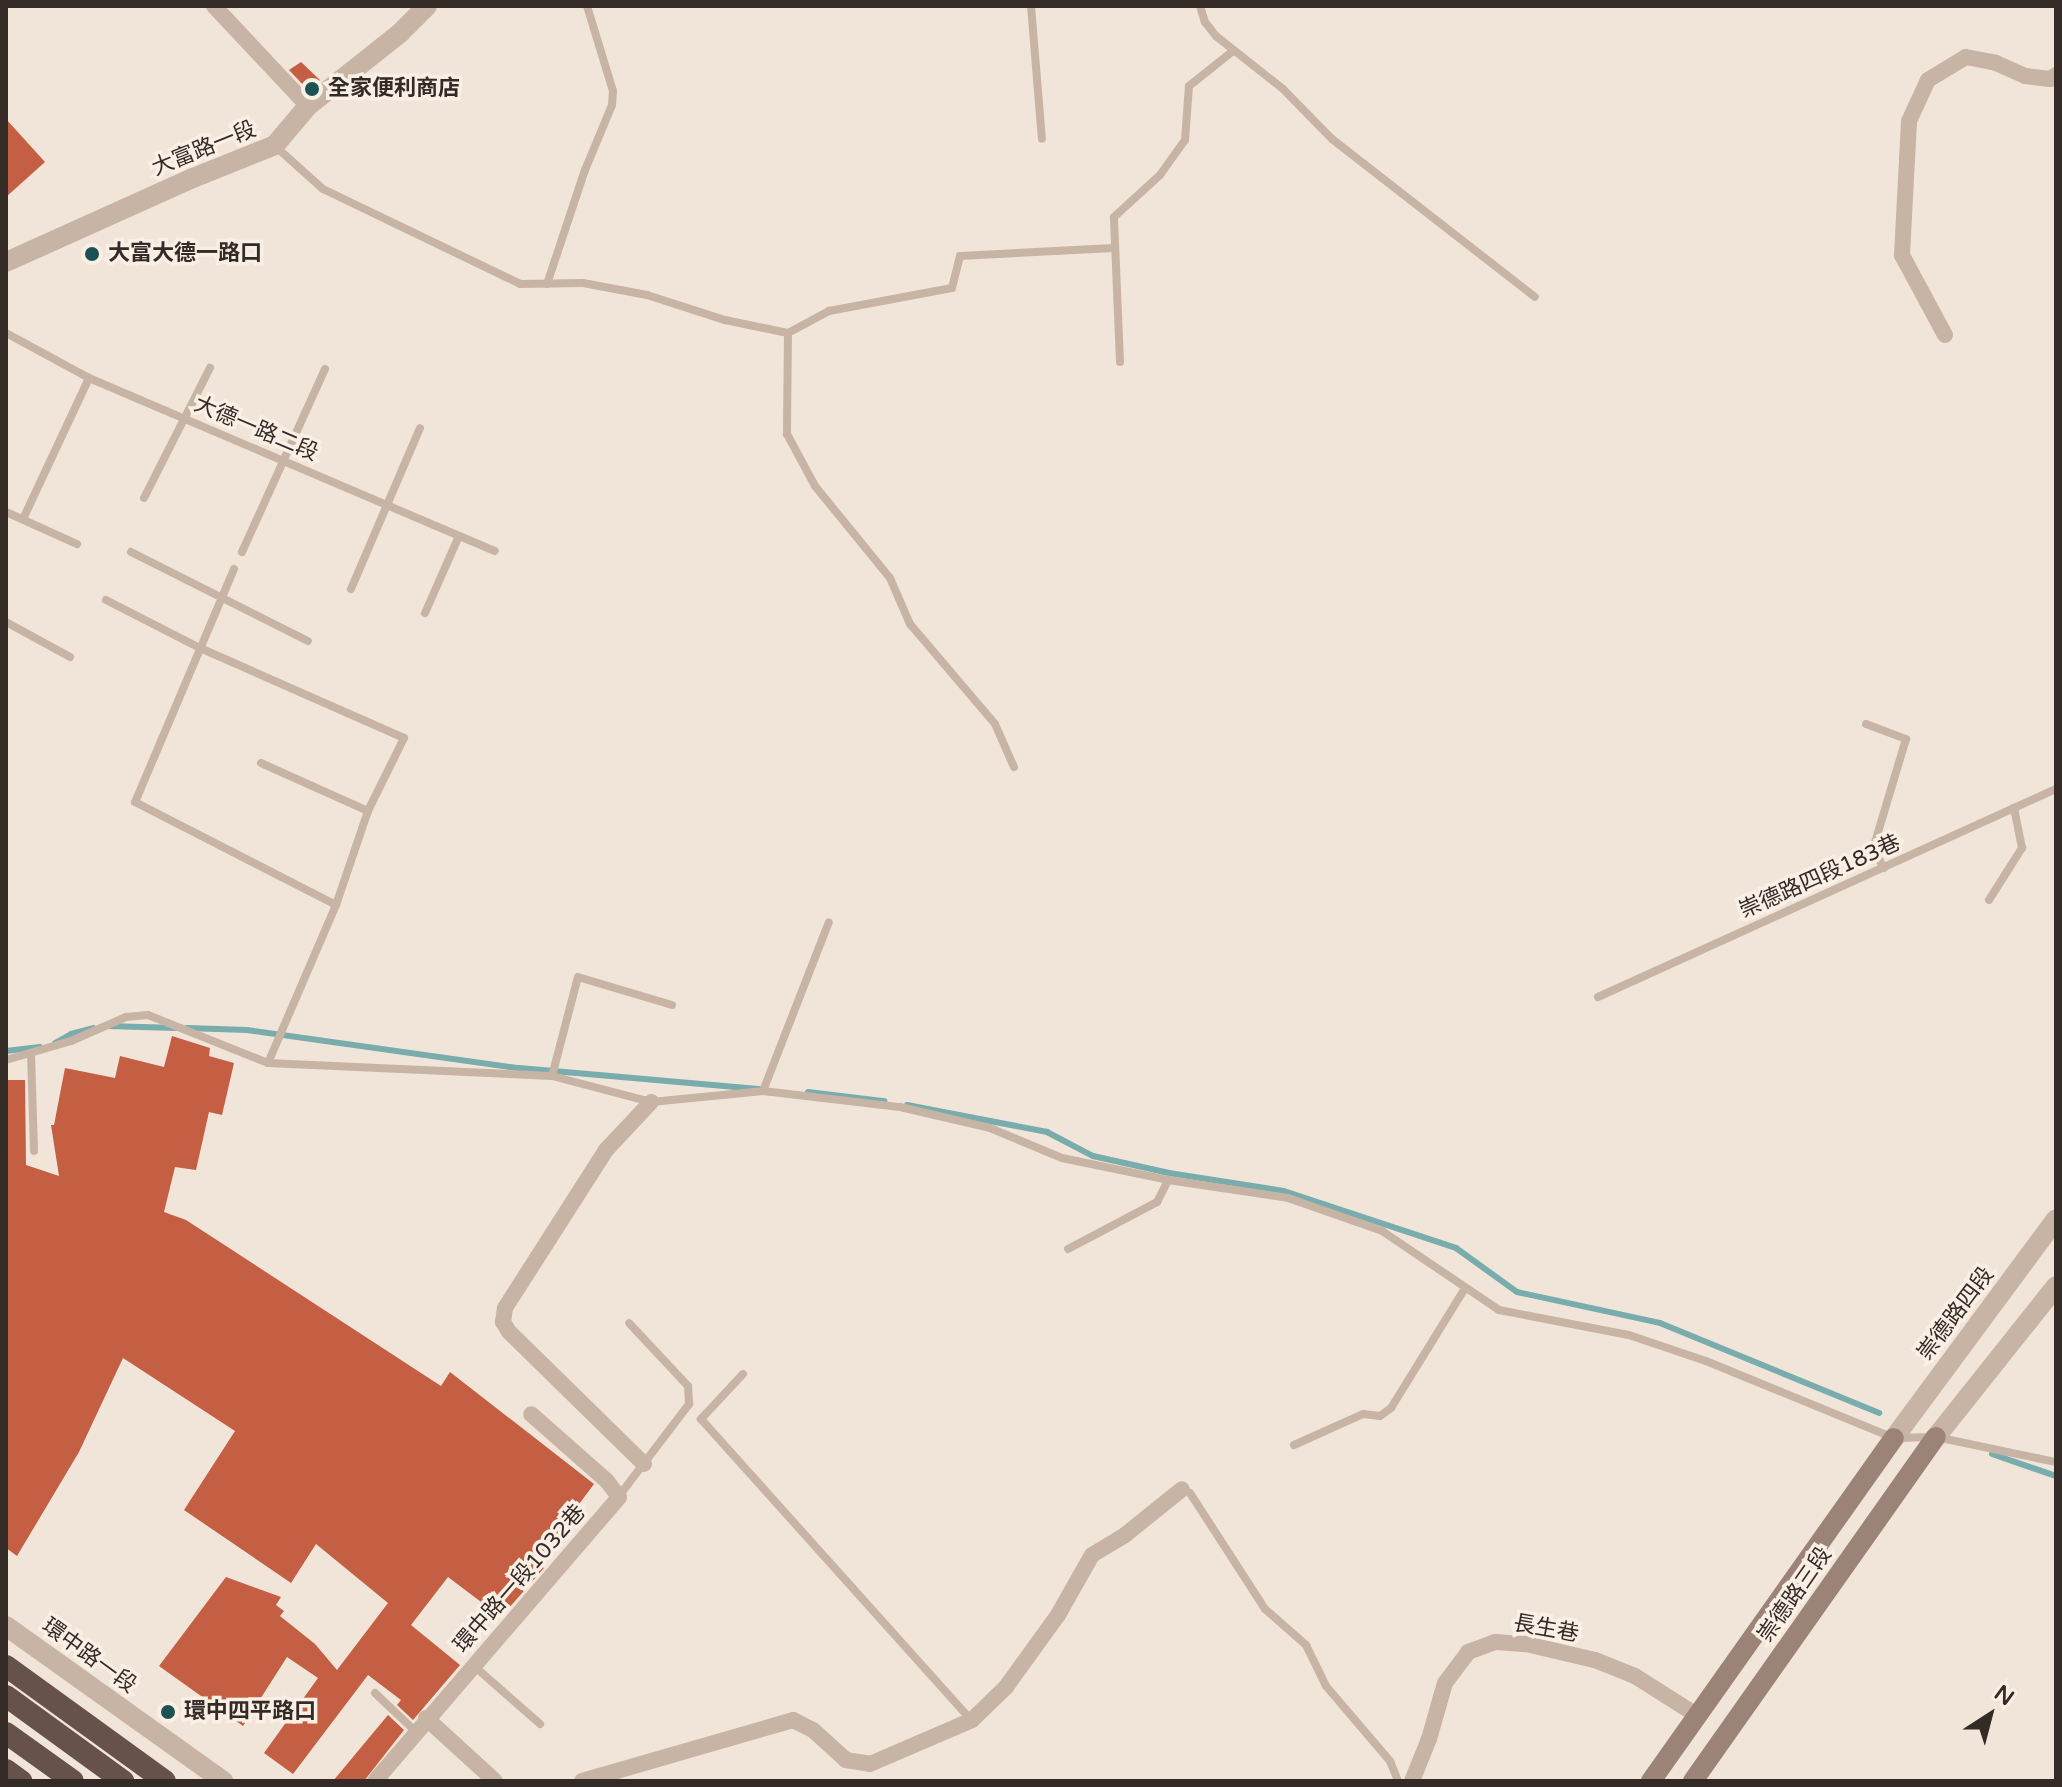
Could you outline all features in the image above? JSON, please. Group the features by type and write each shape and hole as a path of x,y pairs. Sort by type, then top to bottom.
{"highway":[{"path":"6,1666 165,1781"},
{"path":"6,1696 123,1781"},
{"path":"6,1733 73,1781"},
{"path":"6,1770 21,1781"}],"main road":[{"name":"崇德路三段","path":"1693,1781 1936,1437"},
{"name":"崇德路三段","path":"1651,1781 1894,1438"}],"street":[{"path":"214,6 308,106"},
{"name":"大富路一段","path":"6,262 193,178 275,145 308,106 400,33 427,6"},
{"path":"1945,335 1902,255 1909,121 1928,80 1966,57 1996,63 2025,76 2050,79 2056,75"},
{"path":"644,1464 509,1332 503,1322 505,1308 606,1150 651,1102"},
{"name":"崇德路四段","path":"1894,1438 2056,1219"},
{"path":"1936,1437 2056,1286"},
{"path":"531,1414 607,1481 619,1497"},
{"path":"589,1780 793,1720 813,1730 846,1760 870,1764 972,1720 1006,1687 1058,1615 1092,1555 1186,1491"},
{"name":"環中路一段1032巷","path":"375,1781 619,1497"},
{"name":"環中路一段","path":"6,1626 223,1781"},
{"name":"長生巷","path":"1412,1781 1429,1739 1445,1683 1468,1652 1495,1642 1526,1644 1595,1660 1635,1676 1698,1716"},
{"path":"421,1725 495,1781"}],"lane":[{"path":"547,284 585,170 612,105 613,91 587,6"},
{"path":"1031,6 1042,139"},
{"path":"1200,6 1205,22 1233,51 1283,89 1332,139 1535,297"},
{"path":"1120,362 1114,217 1160,175 1185,140 1189,86 1233,51"},
{"path":"275,145 323,189 520,284 583,283 647,295 725,320 788,333 829,311 952,288 960,256 1114,248"},
{"name":"大德一路二段","path":"6,333 89,378 495,551"},
{"path":"788,333 787,434 815,486 890,578 910,624 995,724 1014,767"},
{"path":"144,498 210,368"},
{"path":"242,552 325,369"},
{"path":"23,519 89,378"},
{"path":"351,589 420,428"},
{"path":"6,512 77,544"},
{"path":"425,613 459,536"},
{"path":"131,552 308,641"},
{"path":"234,569 135,802 336,905"},
{"path":"106,600 200,648 404,738 368,811 336,905 268,1063"},
{"path":"6,622 70,657"},
{"path":"1866,724 1906,739 1873,849 1884,868"},
{"path":"261,763 368,811"},
{"name":"崇德路四段183巷","path":"1598,997 2056,789"},
{"path":"1989,900 2022,848 2014,808"},
{"path":"763,1091 829,922"},
{"path":"552,1076 578,977 672,1005"},
{"path":"6,1060 71,1041 126,1017 148,1015 268,1063 552,1076 651,1102 763,1091 900,1107 990,1128 1062,1158 1168,1180 1288,1198 1382,1231 1499,1310 1629,1335 1706,1361 1894,1438 1936,1437 2056,1462"},
{"path":"31,1054 34,1151"},
{"path":"1068,1249 1157,1202 1168,1180"},
{"path":"1294,1445 1363,1414 1380,1416 1391,1408 1465,1288"},
{"path":"619,1497 689,1404 688,1386 629,1323"},
{"path":"743,1374 701,1419 972,1720"},
{"path":"1186,1491 1265,1609 1306,1645 1326,1686 1390,1761 1398,1781"},
{"path":"474,1666 540,1724"},
{"path":"375,1693 421,1725"}],"building":[{"path":"301,62 320,80 308,90 289,70"},
{"path":"6,119 45,162 6,197"},
{"path":"172,1036 210,1048 209,1056 234,1063 222,1115 209,1112 196,1170 175,1167 164,1212 186,1220 441,1386 450,1372 594,1484 536,1562 544,1568 501,1617 448,1577 411,1625 460,1665 413,1720 397,1705 401,1700 368,1675 293,1774 264,1753 318,1678 287,1657 243,1726 159,1666 226,1577 281,1597 276,1605 284,1611 280,1616 315,1644 337,1670 388,1603 316,1544 291,1583 184,1510 235,1431 123,1358 79,1452 17,1556 6,1548 6,1080 25,1080 26,1165 59,1176 51,1125 54,1125 65,1068 115,1078 120,1056 164,1067"},
{"path":"388,1715 404,1730 364,1781 333,1781"}],"waterway":[{"path":"107,1026 176,1028"},
{"path":"55,1043 71,1034 93,1028"},
{"path":"187,1028 247,1030 519,1068 761,1089"},
{"path":"6,1051 40,1047"},
{"path":"808,1092 884,1101"},
{"path":"907,1105 1047,1132 1093,1156 1169,1173 1284,1191 1456,1248 1517,1292 1660,1323 1879,1413"},
{"path":"1992,1454 2056,1476"}],"place":[{"name":"全家便利商店","path":"312,89"},
{"name":"大富大德一路口","path":"92,254"},
{"name":"環中四平路口","path":"168,1712"}]}
